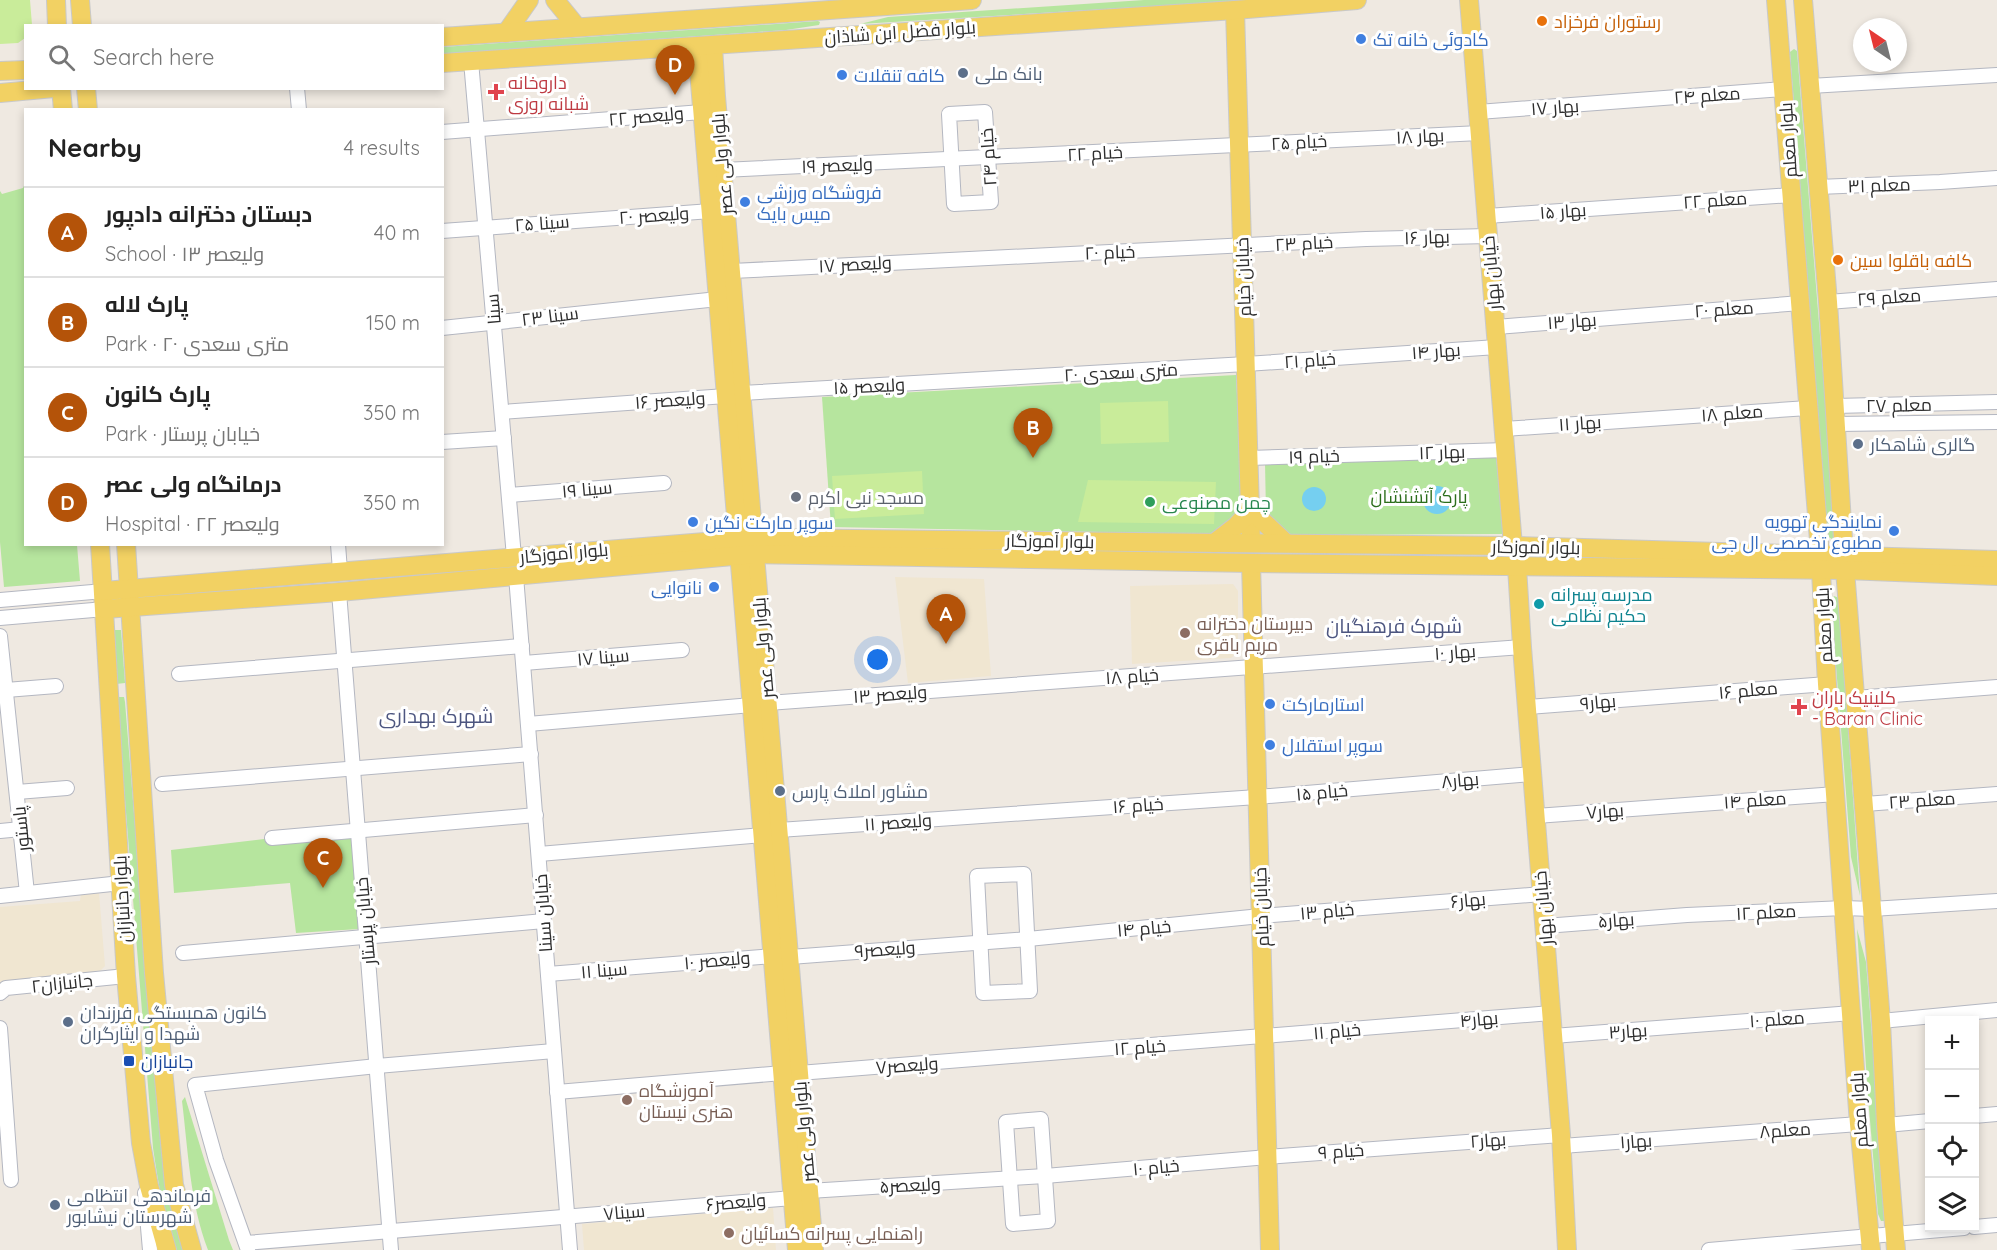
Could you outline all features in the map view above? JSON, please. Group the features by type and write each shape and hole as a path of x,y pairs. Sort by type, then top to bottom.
{"main road":[{"path":"56,0 57,24"},
{"path":"80,0 82,24"},
{"path":"506,33 529,0"},
{"path":"555,0 577,27"},
{"name":"بلوار فضل ابن شاذان","path":"444,37 972,0"},
{"name":"بلوار فضل ابن شاذان","path":"444,63 1357,0"},
{"name":"خیابان بهار","path":"1469,0 1513,546"},
{"name":"بلوار معلم","path":"1776,0 1821,562 1827,684 1859,1124 1871,1242"},
{"name":"بلوار معلم","path":"1803,0 1828,302 1844,562 1865,804 1895,1241"},
{"path":"833,10 835,36"},
{"name":"خیابان خیام","path":"1235,10 1251,543"},
{"path":"1780,45 1807,44"},
{"name":"بلوار ولی عصر","path":"705,46 711,210 718,299 734,395"},
{"path":"0,71 24,69"},
{"path":"0,93 32,90"},
{"path":"61,90 63,108"},
{"path":"86,90 88,108"},
{"name":"بلوار ولی عصر","path":"706,101 723,170 732,271 734,395 766,781 801,1194 814,1250"},
{"path":"1214,543 1236,526 1251,510 1286,543"},
{"name":"بلوار آموزگار","path":"130,598 339,592 516,576 683,552 747,546 999,549 1286,543 1513,546 1821,562"},
{"path":"1387,545 1387,565"},
{"name":"بلوار جانبازان","path":"100,546 126,976 141,1143 149,1186 167,1250"},
{"name":"بلوار جانبازان","path":"126,546 154,973 173,1173 192,1250"},
{"name":"بلوار آموزگار","path":"999,549 1251,563 1517,567 1997,560"},
{"name":"بلوار آموزگار","path":"105,600 340,571 514,557 683,552"},
{"name":"بلوار آموزگار","path":"1844,562 1997,576"},
{"name":"خیابان خیام","path":"1251,563 1270,1250"},
{"name":"خیابان بهار","path":"1517,567 1561,1141 1567,1250"},
{"path":"110,697 115,691 123,688 136,695"},
{"name":"بلوار ولی عصر","path":"797,1250 801,1194"}],"street":[{"name":"سینا","path":"471,61 514,557"},
{"path":"1810,86 1997,75"},
{"name":"معلم ۲۴","path":"1631,101 1784,89"},
{"path":"297,90 299,108"},
{"name":"ولیعصر ۲۲","path":"444,132 590,120 706,101"},
{"name":"بهار ۱۷","path":"1478,112 1631,101"},
{"name":"خیام ۲۴","path":"985,112 991,202 954,204 952,160 949,114 985,112"},
{"name":"بهار ۱۸","path":"1359,139 1480,133"},
{"name":"خیام ۲۵","path":"1239,145 1359,139"},
{"name":"خیام ۲۲","path":"952,160 1239,145"},
{"name":"ولیعصر ۱۹","path":"723,170 952,160"},
{"name":"معلم ۳۱","path":"1818,187 1997,178"},
{"name":"معلم ۲۲","path":"1639,205 1792,195"},
{"name":"بهار ۱۵","path":"1487,216 1639,205"},
{"name":"ولیعصر ۲۰","path":"598,219 711,210"},
{"name":"سینا ۲۵","path":"444,231 598,219"},
{"name":"بهار ۱۶","path":"1366,239 1488,236"},
{"name":"خیام ۲۳","path":"1242,247 1366,239"},
{"name":"خیام ۲۰","path":"978,257 1242,247"},
{"name":"ولیعصر ۱۷","path":"732,271 978,257"},
{"name":"معلم ۲۹","path":"1828,302 1997,289"},
{"name":"سینا ۲۳","path":"444,328 718,299"},
{"name":"معلم ۲۰","path":"1648,315 1801,303"},
{"name":"بهار ۱۳","path":"1496,327 1648,315"},
{"name":"بهار ۱۴","path":"1375,356 1497,347"},
{"name":"خیام ۲۱","path":"1246,364 1375,356"},
{"name":"۲۰ متری سعدی","path":"996,379 1246,364"},
{"name":"ولیعصر ۱۵","path":"734,395 996,379"},
{"name":"ولیعصر ۱۶","path":"502,412 734,395"},
{"name":"معلم ۲۷","path":"1835,406 1997,402"},
{"name":"معلم ۱۸","path":"1656,418 1808,408"},
{"name":"بهار ۱۱","path":"1504,429 1656,418"},
{"name":"معلم ۲۷","path":"1836,424 1997,422"},
{"path":"444,442 504,438"},
{"name":"بهار ۱۲","path":"1378,454 1506,450"},
{"name":"خیام ۱۹","path":"1249,458 1378,454"},
{"name":"سینا ۱۹","path":"509,495 664,483"},
{"path":"338,546 340,571"},
{"name":"خیابان سینا","path":"516,576 570,1250"},
{"name":"خیابان پرستار","path":"339,592 392,1250"},
{"path":"0,600 105,600"},
{"path":"0,618 105,600"},
{"name":"پاستور","path":"0,636 2,672 6,690 5,730 21,829 27,893"},
{"path":"179,674 522,645"},
{"name":"بهار ۱۰","path":"1254,666 1522,647"},
{"name":"سینا ۱۷","path":"524,663 682,650"},
{"name":"خیام ۱۸","path":"1011,685 1254,666"},
{"name":"معلم ۱۶","path":"1669,696 1827,684"},
{"name":"ولیعصر ۱۳","path":"528,724 1011,685"},
{"path":"6,690 56,686"},
{"path":"1855,698 1997,687"},
{"name":"بهار۹","path":"1528,707 1669,696"},
{"path":"162,784 531,754"},
{"name":"بهار۸","path":"1387,786 1533,774"},
{"name":"خیام ۱۵","path":"1257,797 1387,786"},
{"path":"16,792 67,788"},
{"name":"معلم ۱۴","path":"1674,806 1836,794"},
{"name":"معلم ۲۳","path":"1865,804 1997,794"},
{"name":"خیام ۱۶","path":"1018,814 1257,797"},
{"name":"بهار۷","path":"1536,816 1674,806"},
{"name":"ولیعصر ۱۱","path":"539,854 1018,814"},
{"path":"272,838 536,815"},
{"path":"0,831 21,829"},
{"path":"1024,874 1030,991 983,993 981,942 977,876 1024,874"},
{"path":"0,896 121,883"},
{"name":"بهار۶","path":"1394,906 1542,894"},
{"name":"معلم ۱۲","path":"1687,915 1844,908 1872,909 1997,901"},
{"name":"خیام ۱۳","path":"1261,916 1394,906"},
{"name":"بهار۵","path":"1545,926 1687,915"},
{"name":"خیام ۱۴","path":"981,942 1261,916"},
{"path":"183,953 544,921"},
{"name":"ولیعصر۹","path":"781,956 981,942"},
{"name":"ولیعصر ۱۰","path":"660,965 781,956"},
{"name":"سینا ۱۱","path":"548,974 660,965"},
{"name":"جانبازان۲","path":"0,993 6,988 126,976"},
{"path":"1881,1021 1992,1010"},
{"name":"بهار۴","path":"1408,1025 1551,1013"},
{"name":"معلم ۱۰","path":"1702,1025 1852,1013"},
{"name":"خیام ۱۱","path":"1265,1037 1408,1025"},
{"name":"بهار۳","path":"1553,1036 1702,1025"},
{"path":"0,1028 11,1180"},
{"name":"خیام ۱۲","path":"1014,1057 1265,1037"},
{"path":"247,1246 216,1161 195,1084 554,1051"},
{"name":"ولیعصر۷","path":"557,1092 1014,1057"},
{"path":"1979,1116 1997,1114"},
{"path":"1041,1119 1048,1221 1013,1224 1010,1179 1006,1122 1041,1119"},
{"path":"1886,1125 1925,1121"},
{"name":"معلم۸","path":"1710,1135 1859,1124"},
{"name":"بهار۱","path":"1561,1141 1710,1135"},
{"name":"بهار۲","path":"1414,1146 1561,1141"},
{"path":"141,1143 150,1250"},
{"name":"خیام ۹","path":"1268,1157 1414,1146"},
{"name":"خیام ۱۰","path":"1010,1179 1268,1157"},
{"name":"ولیعصر۵","path":"801,1194 1010,1179"},
{"name":"ولیعصر۶","path":"680,1207 801,1194"},
{"name":"سینا۷","path":"247,1246 390,1231 680,1207"},
{"path":"1979,1227 1997,1225"},
{"path":"1709,1250 1895,1241 1939,1232"}],"shaded area":[{"path":"895,577 984,579 991,676 908,683"},
{"name":"دبیرستان دخترانه مریم باقری","path":"1233,584 1238,591 1238,652 1231,658 1132,664 1130,586"},
{"path":"99,893 105,966 98,973 0,983 0,907 80,901 81,894"},
{"path":"773,1208 776,1250 584,1250 582,1224"}],"green space":[{"path":"0,0 30,0 32,24 24,24 24,39 18,43 0,44"},
{"path":"1144,0 1255,0 860,24 888,17"},
{"path":"820,22 819,25 786,30 444,54 444,47"},
{"path":"1794,49 1797,51 1836,533 1832,539 1827,536 1790,52"},
{"path":"24,186 24,546 77,546 80,581 4,587 0,542 0,191 2,194 23,188"},
{"path":"1236,375 1243,508 1212,534 831,527 822,397"},
{"path":"1168,401 1169,442 1101,444 1100,403"},
{"name":"پارک آتشنشان","path":"1496,456 1504,534 1290,535 1266,513 1265,463"},
{"path":"922,471 924,514 835,519 832,476"},
{"path":"1088,480 1216,482 1214,524 1078,522"},
{"path":"1834,596 1839,598 1860,896 1851,857 1831,602"},
{"path":"112,630 121,630 125,683 116,684"},
{"path":"119,697 124,697 125,702 164,1174 185,1250 177,1250 168,1225 153,1148 117,700"},
{"path":"352,834 359,929 296,933 290,883 174,893 171,850 272,838"},
{"path":"1857,929 1866,962 1886,1212 1884,1221 1881,1221 1878,1214"},
{"path":"185,1097 233,1250 208,1250 202,1232 193,1195 188,1157 182,1101"}],"water":[{"path":"1437,486 1447,490 1451,500 1447,510 1437,514 1427,510 1423,500 1427,490"},
{"path":"1314,487 1323,490 1326,499 1323,508 1314,511 1305,508 1302,499 1305,490"}],"place":[{"name":"رستوران فرخزاد","path":"1542,21"},
{"name":"کادوئی خانه تک","path":"1361,39"},
{"name":"بانک ملی","path":"963,73"},
{"name":"کافه تنقلات","path":"842,75"},
{"name":"داروخانه شبانه روزی","path":"496,92"},
{"name":"درمانگاه ولی عصر","path":"675,95"},
{"name":"فروشگاه ورزشی میس بایک","path":"745,202"},
{"name":"کافه باقلوا سین","path":"1838,260"},
{"name":"گالری شاهکار","path":"1858,444"},
{"name":"پارک لاله","path":"1033,458"},
{"name":"مسجد نبی اکرم","path":"796,497"},
{"name":"چمن مصنوعی","path":"1150,502"},
{"name":"سوپر مارکت نگین","path":"693,522"},
{"name":"نمایندگی تهویه مطبوع تخصصی ال جی","path":"1894,531"},
{"name":"نانوایی","path":"714,587"},
{"name":"مدرسه پسرانه حکیم نظامی","path":"1539,604"},
{"name":"دبیرستان دخترانه مریم باقری","path":"1185,633"},
{"name":"دبستان دخترانه دادپور","path":"946,644"},
{"name":"استارمارکت","path":"1270,704"},
{"name":"کلینیک باران - Baran Clinic","path":"1799,707"},
{"name":"سوپر استقلال","path":"1270,745"},
{"name":"مشاور املاک پارس","path":"780,791"},
{"name":"پارک کانون","path":"323,888"},
{"name":"کانون همبستگی فرزندان شهدا و ایثارگران","path":"68,1022"},
{"name":"جانبازان","path":"129,1061"},
{"name":"آموزشگاه هنری نیستان","path":"627,1100"},
{"name":"فرماندهی انتظامی شهرستان نیشابور","path":"55,1205"},
{"name":"راهنمایی پسرانه کسائیان","path":"729,1233"}],"district":[{"name":"شهرک فرهنگیان","path":"1394,625"},
{"name":"شهرک بهداری","path":"436,715"}]}
